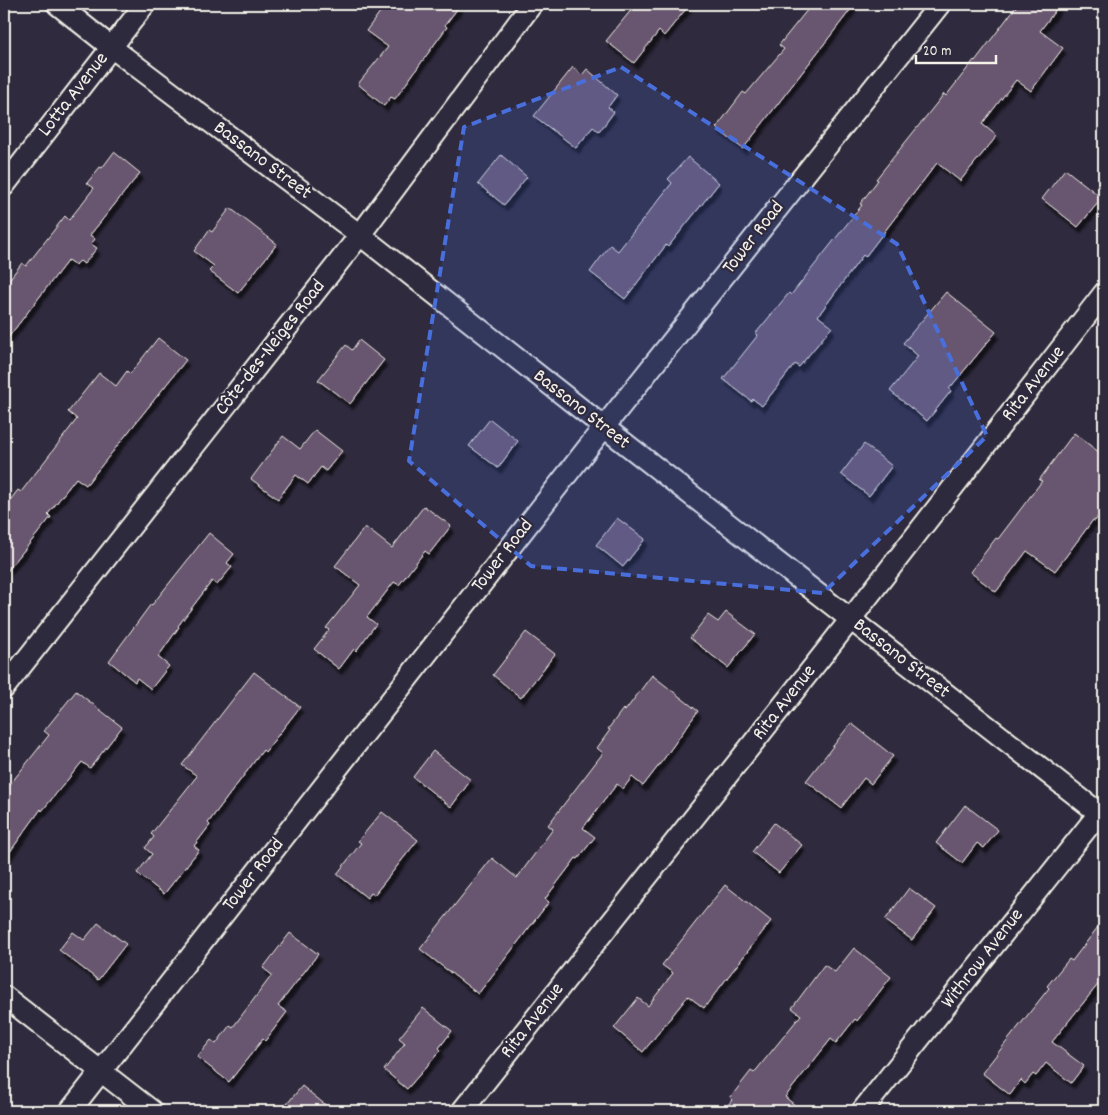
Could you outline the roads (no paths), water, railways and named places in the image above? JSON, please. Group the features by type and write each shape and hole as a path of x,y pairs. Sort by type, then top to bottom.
{"street":[{"name":"Bassano Street","path":"57,4 360,235 850,620 1103,812"},
{"name":"Lotta Avenue","path":"4,186 145,4"},
{"name":"Côte-des-Neiges Road","path":"4,688 360,235 532,4"},
{"name":"Tower Road","path":"70,1111 604,427 940,4"},
{"name":"Rita Avenue","path":"462,1111 850,620 1104,293"},
{"name":"Withrow Avenue","path":"862,1111 1103,812"},
{"path":"4,996 152,1111"}]}
